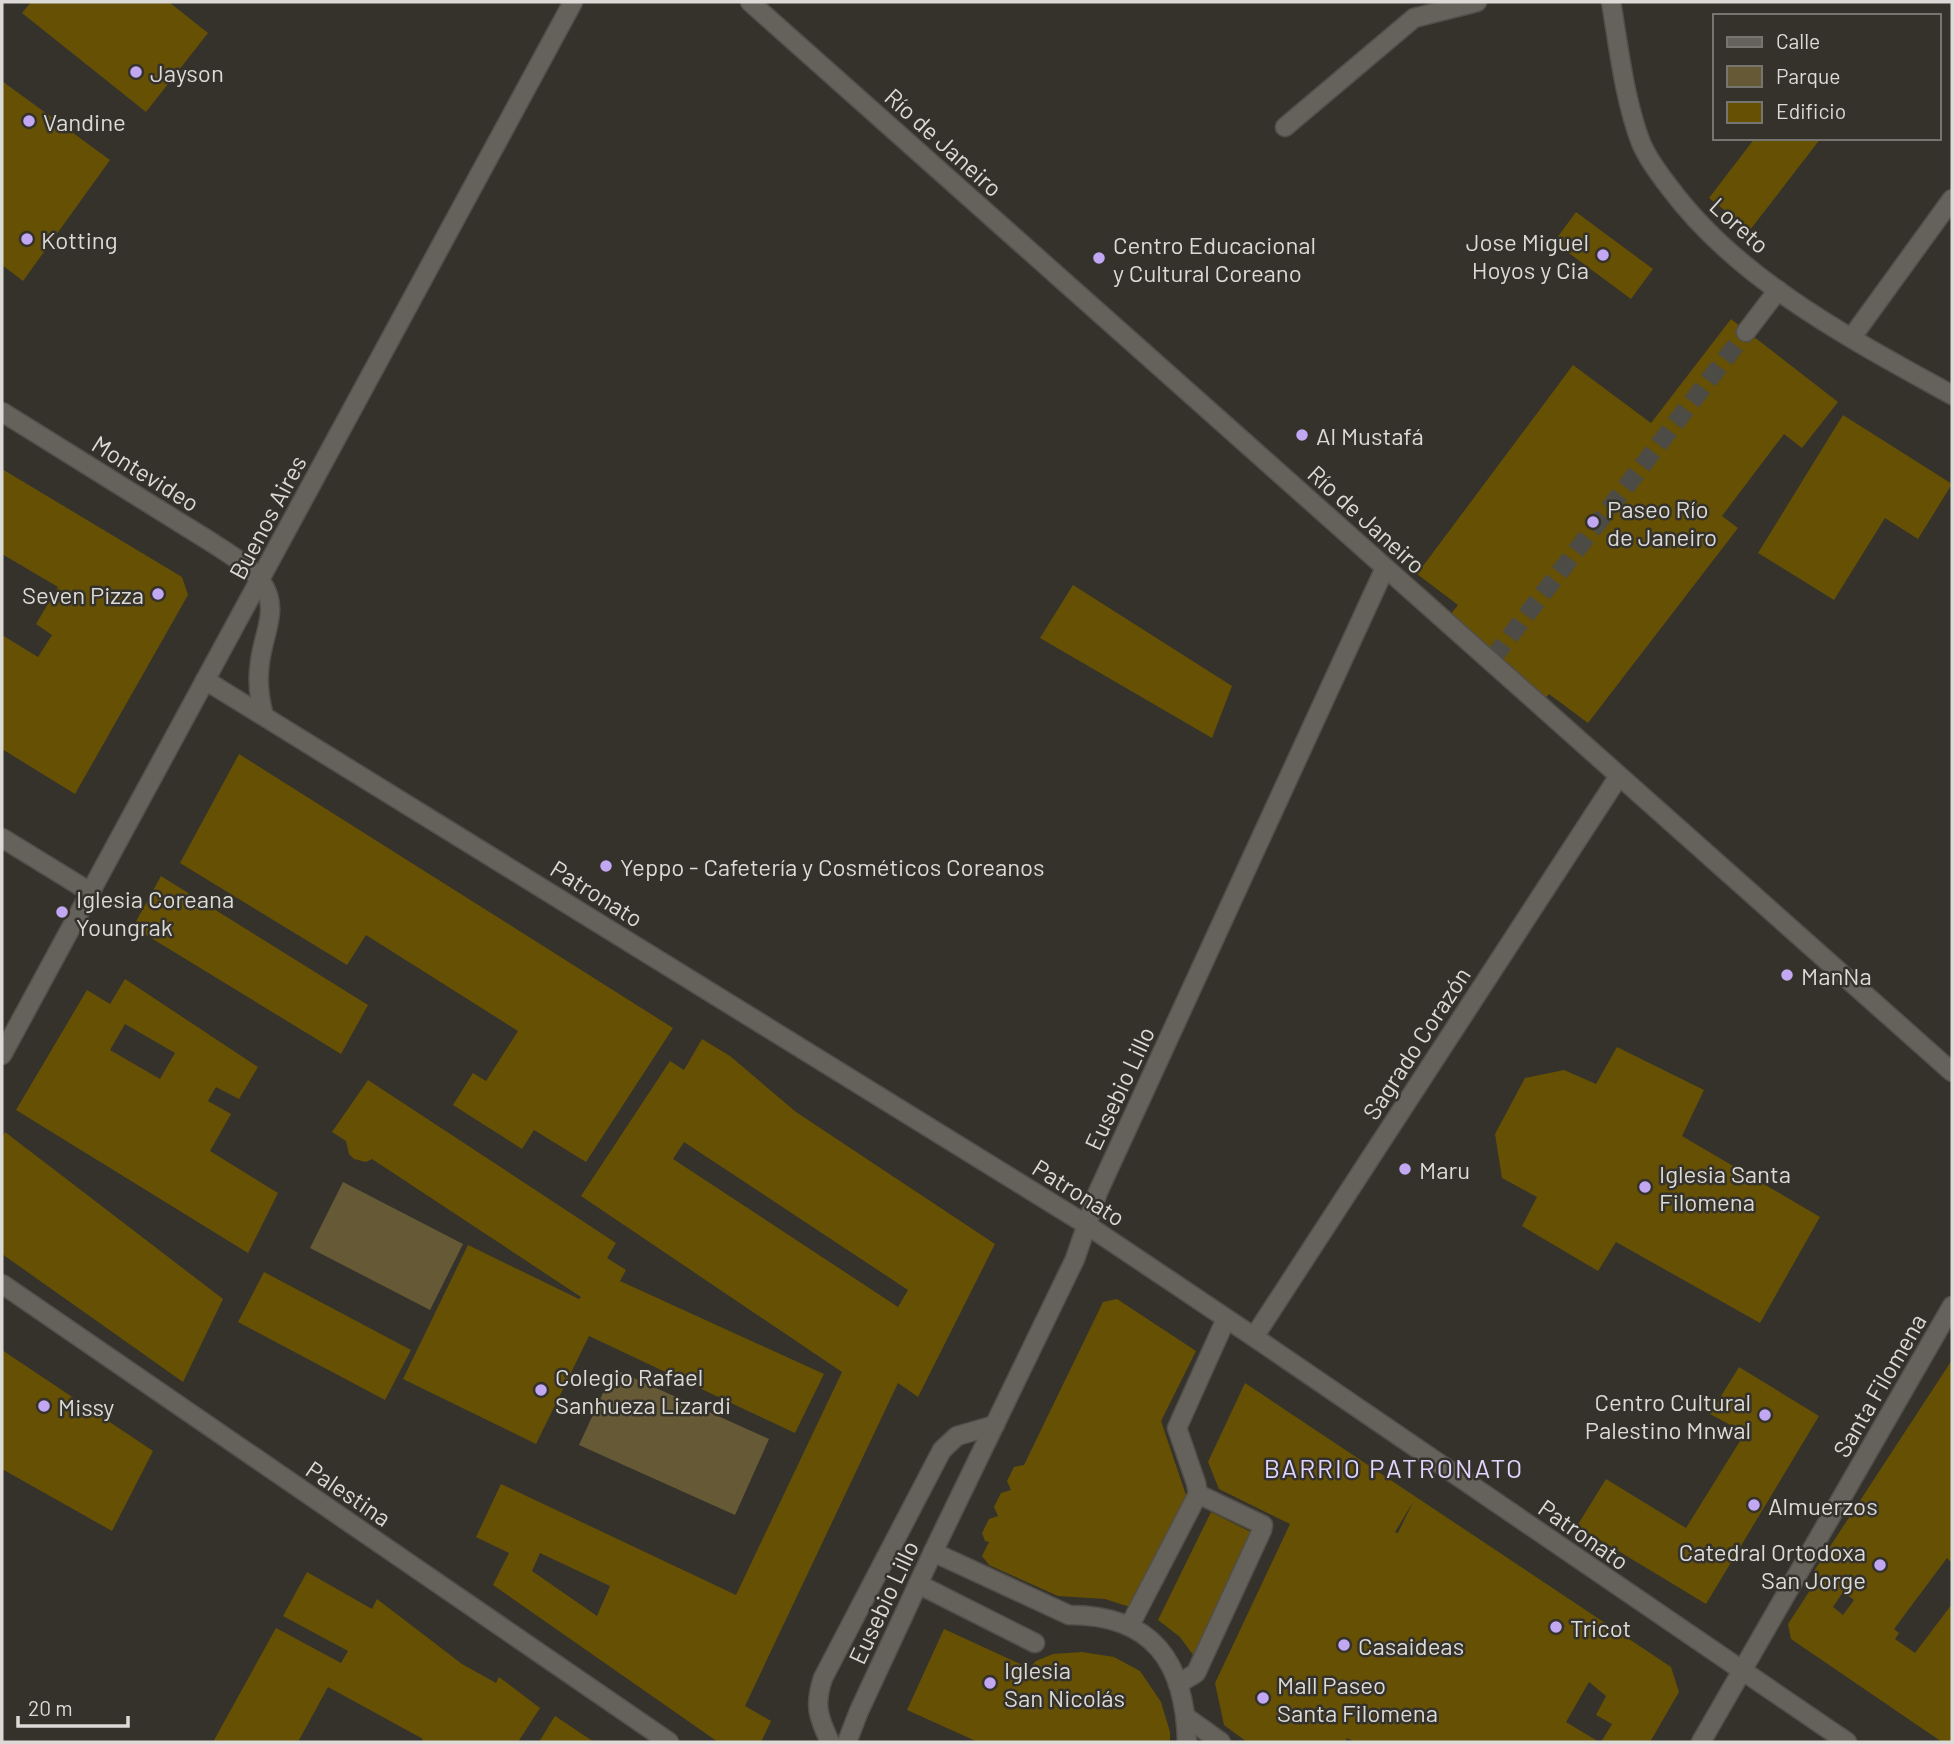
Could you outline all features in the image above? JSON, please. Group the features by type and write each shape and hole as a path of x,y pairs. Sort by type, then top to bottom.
{"street":[{"name":"Buenos Aires","path":"2,1055 573,2"},
{"name":"Río de Janeiro","path":"750,2 1385,568 1492,659 1619,776 1952,1072"},
{"path":"1285,127 1414,18 1477,2"},
{"name":"Loreto","path":"1611,2 1632,114 1642,145 1680,202 1706,231 1778,290 1952,395"},
{"path":"1852,337 1952,199"},
{"path":"1746,332 1778,290"},
{"name":"Montevideo","path":"2,412 243,563 261,581"},
{"name":"Eusebio Lillo","path":"847,1742 933,1552 1075,1259 1104,1180 1385,568"},
{"path":"261,581 271,604 271,617 258,677 264,716"},
{"name":"Patronato","path":"205,680 1087,1225 1847,1742"},
{"name":"Sagrado Corazón","path":"1254,1337 1619,776"},
{"path":"2,838 90,892"},
{"name":"Palestina","path":"2,1284 670,1742"},
{"name":"Santa Filomena","path":"1701,1742 1952,1306"},
{"path":"1130,1625 1198,1494 1177,1429 1227,1319"},
{"path":"830,1742 818,1716 817,1701 823,1678 942,1450 957,1436 995,1425"},
{"path":"1178,1684 1196,1673 1263,1525 1198,1494"},
{"path":"933,1552 1069,1615 1092,1615 1130,1625 1147,1637 1171,1667 1178,1684 1186,1717 1186,1742"},
{"path":"918,1584 1035,1643"},
{"path":"1186,1717 1221,1742"}],"green space":[{"path":"343,1182 463,1244 430,1310 310,1248"},
{"path":"614,1369 769,1439 735,1515 579,1445"}],"building":[{"name":"Jayson","path":"31,2 169,2 208,33 146,112 22,13"},
{"name":"Vandine","path":"2,81 110,160 23,281 2,265"},
{"path":"1753,140 1819,140 1750,230 1709,198"},
{"name":"Jose Miguel Hoyos y Cia","path":"1576,212 1653,269 1631,299 1554,242"},
{"name":"Paseo Río de Janeiro","path":"1731,319 1838,402 1802,448 1784,434 1722,516 1738,528 1588,723 1549,694 1544,700 1447,619 1458,605 1417,574 1573,365 1651,423"},
{"path":"1843,415 1952,484 1918,539 1885,518 1834,600 1758,553"},
{"path":"2,469 182,577 188,595 75,794 2,749 2,635 38,657 52,635 36,624 58,587 2,554"},
{"path":"1073,585 1232,686 1212,738 1040,638"},
{"path":"239,754 673,1028 586,1162 534,1130 522,1149 453,1105 473,1073 486,1081 518,1031 366,935 347,965 180,863"},
{"path":"161,876 368,1005 341,1054 133,927"},
{"path":"125,979 258,1067 239,1099 216,1087 208,1101 231,1114 210,1151 278,1193 248,1253 16,1110 87,990 110,1004","holes":["125,1024 175,1053 160,1079 110,1050"]},
{"path":"702,1039 730,1056 796,1112 995,1244 918,1397 898,1383 745,1706 771,1721 761,1742 718,1742 493,1585 509,1553 476,1537 501,1484 736,1595 842,1372 581,1196 670,1061 684,1070","holes":["684,1142 908,1290 898,1307 673,1159","540,1553 610,1586 597,1616 532,1571"]},
{"name":"Iglesia Santa Filomena","path":"1617,1047 1704,1090 1682,1136 1820,1217 1760,1323 1616,1242 1598,1271 1522,1226 1537,1197 1502,1178 1495,1134 1525,1078 1564,1070 1596,1084"},
{"path":"368,1080 616,1243 607,1258 626,1270 620,1281 824,1374 795,1433 589,1336 536,1444 403,1379 468,1245 579,1299 581,1297 372,1159 366,1162 354,1159 349,1154 346,1141 332,1132"},
{"path":"5,1132 223,1299 183,1382 2,1254 2,1137"},
{"path":"264,1272 411,1350 385,1400 238,1322"},
{"path":"1117,1299 1196,1351 1161,1421 1187,1498 1133,1608 1105,1599 1058,1596 989,1565 982,1556 989,1542 985,1541 982,1533 989,1519 998,1516 994,1507 1001,1493 1011,1490 1007,1481 1014,1467 1024,1465 1103,1302"},
{"name":"Missy","path":"2,1350 153,1451 112,1531 2,1469"},
{"path":"1952,1360 1952,1563 1947,1558 1894,1629 1899,1633 1895,1639 1915,1653 1952,1604 1952,1742 1942,1742 1791,1639 1788,1624 1820,1575 1814,1571","holes":["1843,1592 1854,1600 1843,1615 1833,1607"]},
{"path":"1739,1367 1819,1416 1706,1604 1577,1526 1606,1479 1686,1528 1745,1433 1710,1414"},
{"path":"1245,1383 1671,1667 1679,1692 1650,1742 1601,1742 1612,1724 1596,1715 1606,1696 1589,1682 1566,1722 1599,1742 1355,1742 1347,1738 1345,1742 1247,1742 1224,1725 1215,1683 1290,1524 1219,1489 1208,1462","holes":["1413,1502 1398,1533 1395,1532"]},
{"path":"1211,1512 1255,1534 1196,1659 1180,1637 1158,1620"},
{"path":"307,1572 372,1609 377,1599 462,1664 496,1683 499,1677 540,1708 518,1742 421,1742 423,1739 328,1687 298,1742 213,1742 276,1628 341,1663 348,1651 283,1616"},
{"name":"Iglesia San Nicolás","path":"944,1629 1029,1668 1036,1661 1053,1654 1082,1652 1114,1657 1140,1671 1161,1702 1170,1732 1170,1742 978,1742 907,1710"},
{"path":"555,1716 594,1742 539,1742"}],"tunnel":[{"path":"1493,658 1746,332"}],"place":[{"name":"Jayson","path":"136,72"},
{"name":"Vandine","path":"29,121"},
{"name":"Kotting","path":"27,239"},
{"name":"Jose Miguel Hoyos y Cia","path":"1603,255"},
{"name":"Centro Educacional y Cultural Coreano","path":"1099,258"},
{"name":"Al Mustafá","path":"1302,435"},
{"name":"Paseo Río de Janeiro","path":"1593,522"},
{"name":"Seven Pizza","path":"158,594"},
{"name":"Yeppo - Cafetería y Cosméticos Coreanos","path":"606,866"},
{"name":"Iglesia Coreana Youngrak","path":"62,912"},
{"name":"ManNa","path":"1787,975"},
{"name":"Maru","path":"1405,1169"},
{"name":"Iglesia Santa Filomena","path":"1645,1187"},
{"name":"Colegio Rafael Sanhueza Lizardi","path":"541,1390"},
{"name":"Missy","path":"44,1406"},
{"name":"Centro Cultural Palestino Mnwal","path":"1765,1415"},
{"name":"Almuerzos","path":"1754,1505"},
{"name":"Catedral Ortodoxa San Jorge","path":"1880,1565"},
{"name":"Tricot","path":"1556,1627"},
{"name":"Casaideas","path":"1344,1645"},
{"name":"Iglesia San Nicolás","path":"990,1683"},
{"name":"Mall Paseo Santa Filomena","path":"1263,1698"}],"district":[{"name":"BARRIO PATRONATO","path":"1394,1467"}]}
